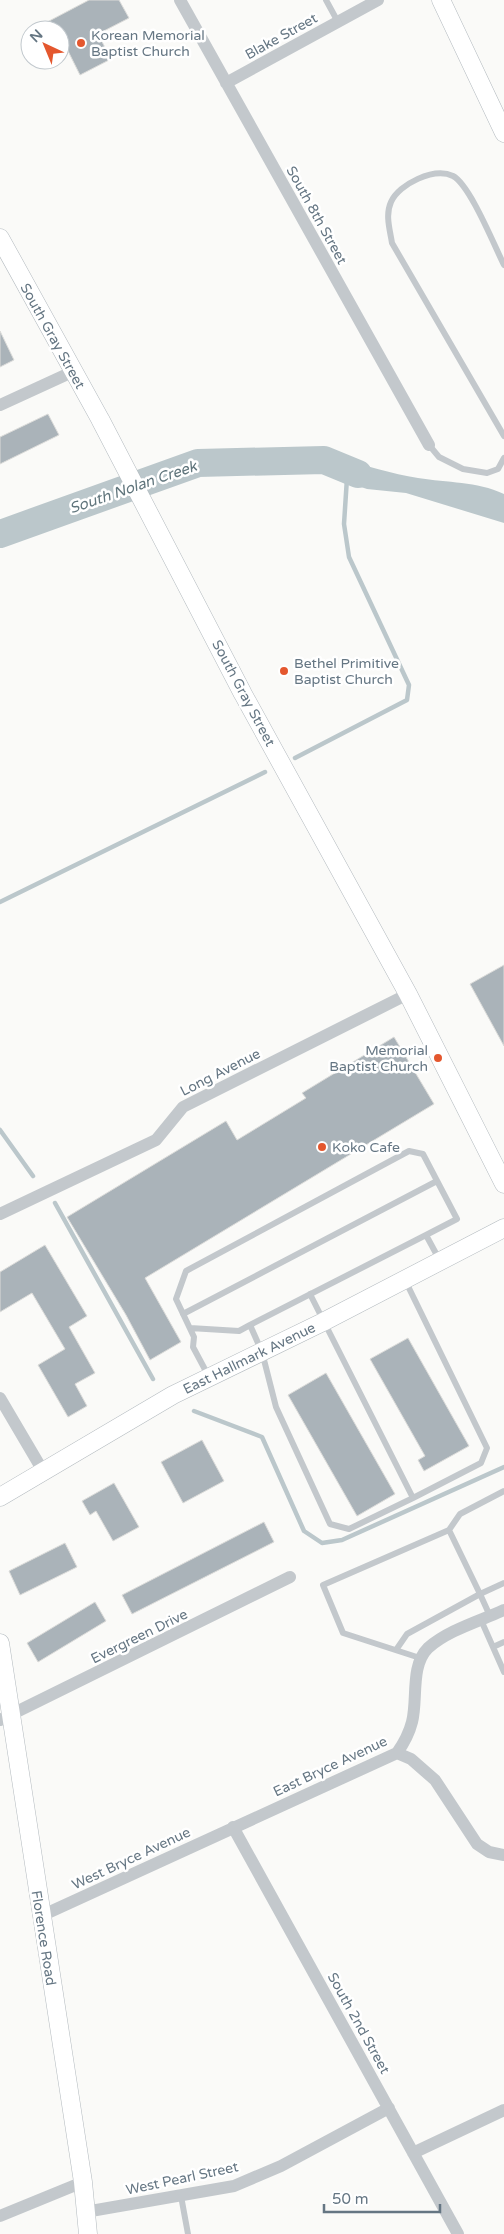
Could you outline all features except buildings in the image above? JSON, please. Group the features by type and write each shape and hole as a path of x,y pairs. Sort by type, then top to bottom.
{"street":[{"name":"South 8th Street","path":"180,0 429,445"},
{"name":"Blake Street","path":"226,83 378,0"},
{"path":"441,0 504,134"},
{"name":"South Gray Street","path":"0,238 72,372 100,419 243,694 408,994 504,1184"},
{"path":"0,405 72,372"},
{"name":"Long Avenue","path":"0,1214 156,1140 183,1107 408,994"},
{"name":"South Gray Street","path":"486,1149 504,1162"},
{"name":"East Hallmark Avenue","path":"0,1497 173,1395 324,1322 504,1228"},
{"path":"0,1398 43,1471"},
{"name":"Evergreen Drive","path":"5,1718 290,1578"},
{"path":"420,1658 428,1648 443,1638 504,1610"},
{"name":"Florence Road","path":"0,1643 5,1718 41,1916 82,2182 88,2234"},
{"name":"East Bryce Avenue","path":"233,1827 397,1753 407,1738 413,1721 420,1658"},
{"path":"397,1753 411,1759 436,1780 477,1844 489,1852 504,1855"},
{"name":"West Bryce Avenue","path":"41,1916 233,1827"},
{"name":"South 2nd Street","path":"233,1827 458,2234"},
{"name":"West Pearl Street","path":"85,2212 234,2186 281,2166 389,2108"},
{"path":"413,2153 504,2110"},
{"path":"0,2216 82,2182"}],"lane":[{"path":"326,0 338,22"},
{"path":"504,265 467,189 452,176 433,173 406,184 391,201 387,219 392,243 504,435"},
{"path":"429,445 440,457 464,468 487,473 498,469 504,458"},
{"path":"190,1328 239,1330 457,1219 423,1154 409,1152 400,1156 186,1271 176,1299 194,1337 193,1347 209,1378"},
{"path":"183,1314 437,1181"},
{"path":"426,1235 440,1260"},
{"path":"250,1325 262,1352 276,1408 330,1524 349,1529 414,1498 480,1463 487,1448 405,1279"},
{"path":"310,1294 414,1498"},
{"path":"420,1658 343,1633 323,1585 449,1530 460,1514 504,1490"},
{"path":"449,1530 480,1594 493,1647 504,1672"},
{"path":"396,1650 407,1634 504,1583"},
{"path":"493,1647 504,1642"},
{"path":"181,2196 188,2234"}],"shaded area":[{"path":"339,459 388,472 429,480 483,487 504,494 504,523 406,493 367,489 337,479 324,460"}],"waterway":[{"name":"South Nolan Creek","path":"0,534 198,463 324,460 358,474"},
{"path":"295,758 407,700 409,685 349,557 344,524 347,478"},
{"path":"0,902 265,772"},
{"path":"0,1130 33,1176"},
{"path":"55,1203 153,1379"},
{"path":"194,1411 262,1437 304,1531 322,1543 342,1540 504,1467"}],"place":[{"name":"Korean Memorial Baptist Church","path":"81,43"},
{"name":"Bethel Primitive Baptist Church","path":"284,671"},
{"name":"Memorial Baptist Church","path":"438,1058"},
{"name":"Koko Cafe","path":"322,1147"}]}
